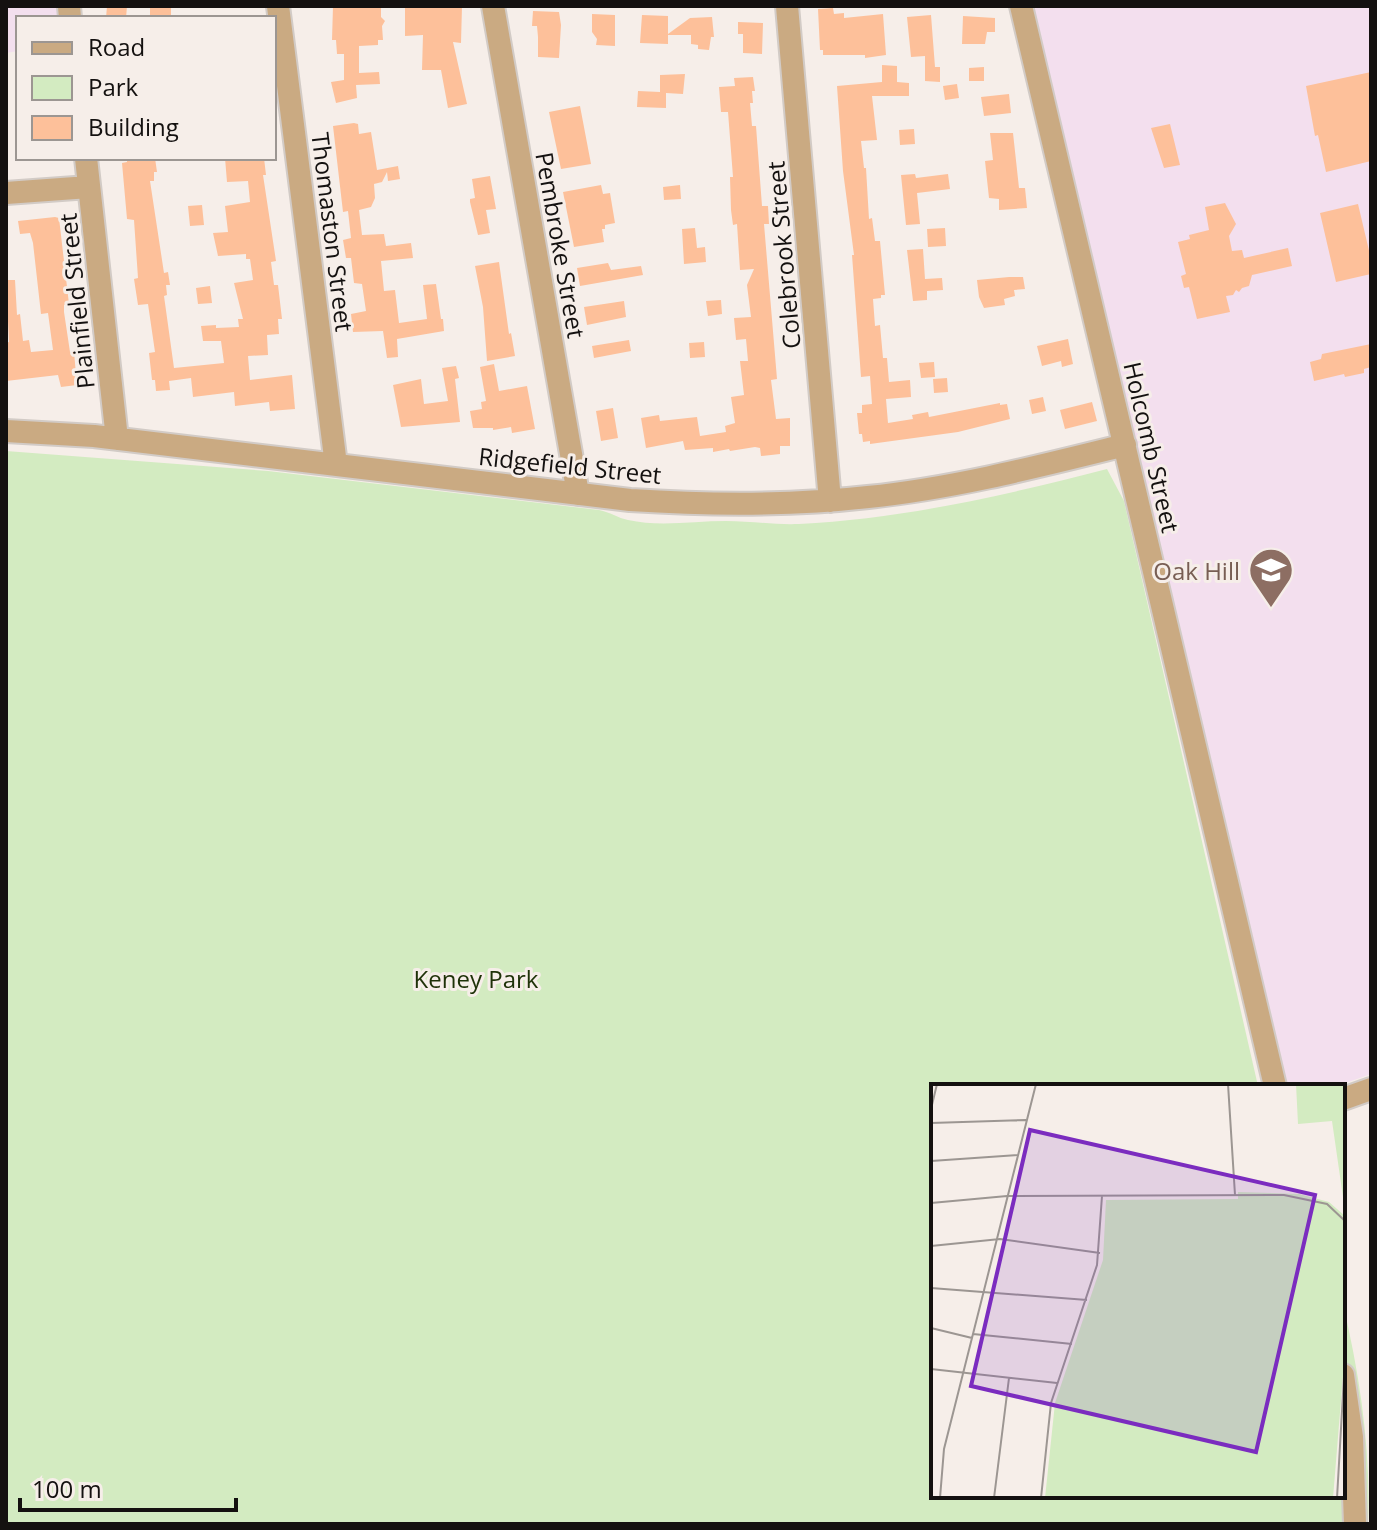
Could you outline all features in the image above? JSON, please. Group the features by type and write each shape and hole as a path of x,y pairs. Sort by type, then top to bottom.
{"street":[{"name":"Thomaston Street","path":"278,6 336,465"},
{"name":"Pembroke Street","path":"493,6 578,494"},
{"name":"Colebrook Street","path":"787,6 830,501"},
{"name":"Holcomb Street","path":"1021,6 1275,1084"},
{"name":"Plainfield Street","path":"86,160 117,439"},
{"path":"6,193 89,187"},
{"name":"Ridgefield Street","path":"6,431 117,439 578,494 707,504 830,501 962,483 1125,445"},
{"path":"1345,1098 1371,1089"},
{"path":"1345,1392 1354,1471 1355,1524"}],"shaded area":[{"path":"6,6 58,6 60,16 16,16 16,51 6,53"},
{"name":"Oak Hill","path":"1030,6 1371,6 1371,1074 1343,1084 1287,1084 1271,1034"}],"green space":[{"name":"Keney Park","path":"6,451 268,471 599,510 628,520 664,523 726,521 799,524 877,517 993,497 1107,469 1124,501 1258,1084 931,1084 931,1498 1345,1498 1345,1314 1363,1413 1368,1468 1368,1524 6,1524"}],"building":[{"path":"107,6 127,6 126,16 106,16"},
{"path":"150,6 171,6 171,16 150,16"},
{"path":"333,6 381,6 381,17 385,21 382,26 383,40 378,40 378,45 359,46 359,73 379,72 380,84 356,85 357,98 336,103 331,82 344,80 344,54 337,54 336,40 332,40"},
{"path":"462,6 461,43 453,42 467,104 448,108 441,70 422,70 423,35 405,36 405,7"},
{"path":"833,8 834,14 844,13 844,18 883,14 886,55 865,58 865,55 823,55 823,50 820,50 818,9"},
{"path":"533,11 559,12 559,58 538,57 537,26 532,26"},
{"path":"592,14 615,15 615,46 596,45"},
{"path":"642,15 668,16 668,34 690,18 712,17 714,37 711,37 709,50 698,49 698,45 691,44 691,35 668,35 668,44 640,43"},
{"path":"931,15 935,67 940,67 940,82 925,81 925,56 911,57 907,17"},
{"path":"963,16 995,18 995,32 987,32 985,44 962,44"},
{"path":"738,22 763,23 762,54 743,53 743,34 738,34"},
{"path":"882,65 897,66 897,82 909,83 909,96 872,96 877,140 861,141 869,219 872,218 875,241 880,241 885,295 873,299 875,326 880,325 889,382 910,380 911,397 886,399 888,423 913,419 912,415 928,412 929,417 1000,403 1007,404 1010,419 958,432 870,444 870,441 863,442 862,434 859,434 857,413 862,413 862,405 872,404 870,376 861,377 854,255 843,171 837,86 882,82"},
{"path":"984,67 984,81 969,81 969,68"},
{"path":"1371,72 1371,161 1326,172 1318,135 1315,136 1306,86"},
{"path":"685,74 683,94 666,93 666,108 637,107 638,91 660,92 660,75"},
{"path":"753,77 755,91 752,91 753,103 750,103 752,126 756,126 762,206 768,206 769,224 764,224 777,379 771,380 776,419 790,418 790,446 780,446 780,454 761,456 760,448 755,447 713,452 713,448 685,450 683,441 646,448 641,418 659,415 660,421 697,417 700,436 726,432 725,426 735,423 731,397 744,395 740,361 748,361 746,339 736,340 734,318 751,317 747,285 754,269 740,270 737,224 733,225 731,210 730,177 733,177 728,112 721,112 719,87 735,86 734,78"},
{"path":"957,84 959,98 945,100 943,86"},
{"path":"1009,94 1011,113 984,116 981,97"},
{"path":"580,106 591,164 561,169 549,112"},
{"path":"358,124 359,134 371,132 377,170 398,166 400,179 388,181 387,172 382,182 374,184 375,198 371,207 359,210 362,235 384,234 386,246 411,243 413,258 381,261 384,291 395,290 399,323 427,319 423,285 436,284 443,319 444,331 397,339 398,357 387,358 383,331 353,332 351,314 366,311 362,284 354,283 351,258 346,258 343,240 351,238 348,211 343,212 333,126"},
{"path":"1170,124 1180,165 1164,168 1151,128"},
{"path":"914,129 915,144 900,145 899,130"},
{"path":"990,133 1013,133 1019,188 1025,188 1027,208 999,210 999,199 989,198 985,161 993,160"},
{"path":"155,160 157,172 154,172 154,181 150,181 164,273 168,272 170,285 166,285 167,295 164,296 174,368 224,363 221,341 203,341 201,326 239,327 238,319 243,319 234,283 253,280 250,259 246,259 246,254 218,256 213,233 228,232 225,206 250,202 248,181 227,182 225,160 264,160 266,175 263,175 276,261 271,262 274,285 278,285 282,319 278,319 279,334 267,335 268,355 248,356 250,380 292,375 295,409 270,411 269,402 235,406 234,392 193,397 191,378 169,381 170,390 156,391 149,353 155,352 148,304 138,305 134,279 138,278 134,220 127,219 122,163"},
{"path":"915,174 916,178 948,174 950,189 917,193 920,224 906,225 901,175"},
{"path":"490,176 496,209 486,210 490,233 478,235 470,202 475,198 472,179"},
{"path":"601,185 603,194 610,193 615,223 602,229 604,242 574,247 563,192"},
{"path":"680,185 681,199 664,200 663,187"},
{"path":"1225,203 1236,224 1229,236 1232,251 1242,250 1244,258 1288,248 1292,266 1252,275 1249,286 1226,296 1230,312 1197,319 1189,287 1184,288 1181,276 1186,274 1178,242 1190,239 1189,235 1209,230 1205,207"},
{"path":"1358,204 1371,259 1371,274 1336,282 1320,213"},
{"path":"202,205 204,225 190,226 188,206"},
{"path":"59,218 69,304 64,305 64,312 70,352 74,352 77,385 61,387 58,375 6,381 6,343 9,342 6,280 15,280 17,315 20,314 23,341 29,340 31,352 53,350 48,313 41,314 33,243 30,233 20,234 18,221"},
{"path":"695,228 697,248 705,247 706,262 684,264 682,229"},
{"path":"945,228 946,246 928,247 927,229"},
{"path":"923,249 925,279 942,278 943,290 927,291 927,300 913,301 907,250"},
{"path":"499,262 515,356 487,361 483,307 475,266"},
{"path":"608,263 611,270 641,266 643,275 580,286 577,268"},
{"path":"1023,277 1025,289 1014,290 1015,296 1004,299 1005,305 984,308 977,280"},
{"path":"210,286 212,303 198,304 196,288"},
{"path":"721,300 722,314 708,316 706,301"},
{"path":"624,301 626,317 587,325 584,307"},
{"path":"1068,339 1073,364 1062,367 1061,361 1042,366 1037,346"},
{"path":"629,340 631,351 594,358 592,346"},
{"path":"704,342 705,357 690,358 689,343"},
{"path":"1371,344 1371,367 1364,369 1364,373 1314,381 1310,362 1321,359 1322,354"},
{"path":"934,362 935,377 921,378 919,363"},
{"path":"494,364 499,391 527,386 535,429 512,433 511,427 493,430 473,428 470,411 482,409 481,402 486,401 480,367"},
{"path":"456,366 460,422 401,427 393,385 421,379 424,404 448,401 442,368"},
{"path":"947,378 948,392 934,393 933,379"},
{"path":"1043,397 1046,411 1032,414 1029,400"},
{"path":"1092,402 1097,421 1065,429 1060,410"},
{"path":"613,408 618,438 601,441 596,411"}],"place":[{"name":"Oak Hill","path":"1271,609"}]}
